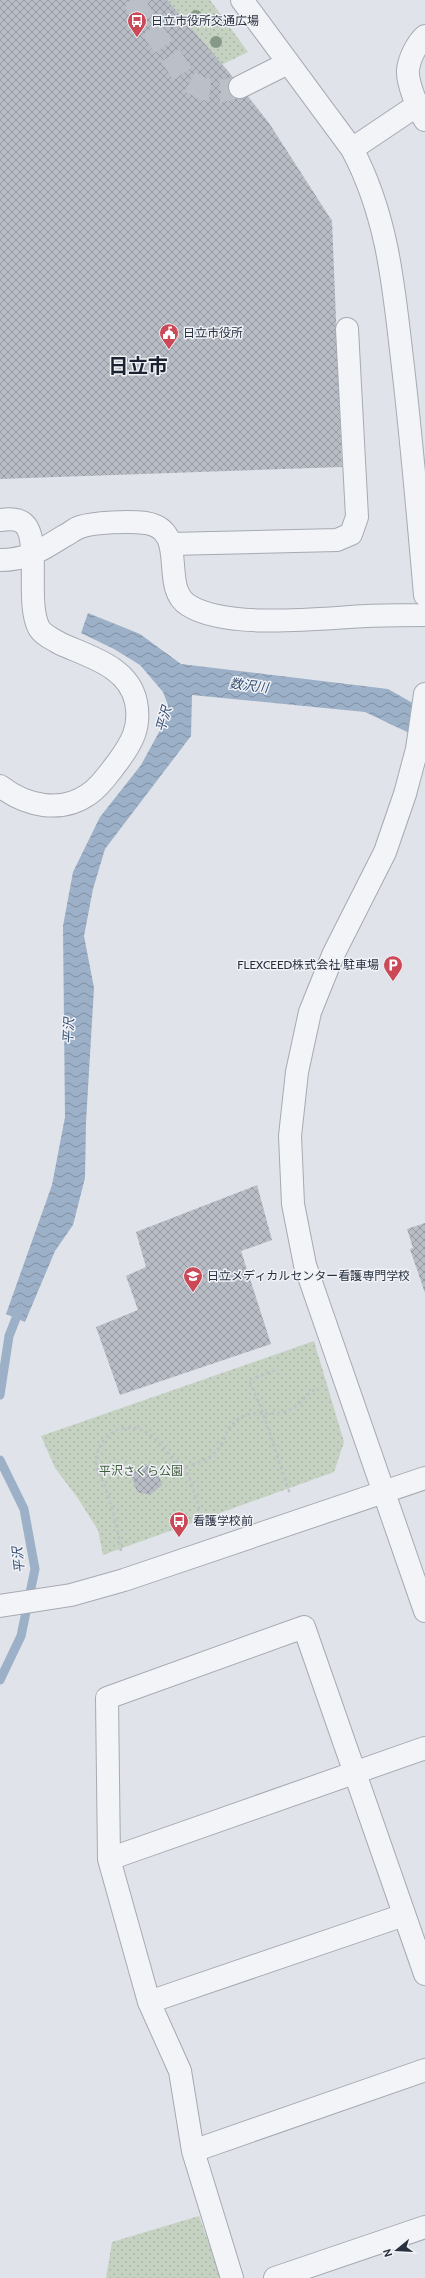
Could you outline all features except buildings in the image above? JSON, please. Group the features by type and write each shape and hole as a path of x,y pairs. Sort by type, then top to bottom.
{"street":[{"path":"242,0 352,149 364,171 376,202 394,292 408,401 425,595"},
{"path":"352,149 421,113 408,69 418,42 425,36"},
{"path":"240,87 288,63"},
{"path":"170,544 337,540 351,534 357,517 347,329"},
{"path":"0,520 10,519 24,523 32,537 32,596 34,615 40,630 52,639 110,666 120,674 132,691 137,708 138,727 132,741 98,787 77,801 52,806 33,804 23,802 0,786"},
{"path":"0,560 17,560 32,554 79,527 93,524 146,523 163,531 170,544 176,588 187,604 209,613 259,621 425,615"},
{"path":"425,694 417,750 405,794 385,852 333,955 310,1012 297,1072 290,1136 293,1204 305,1265 425,1610"},
{"path":"0,1606 47,1600 124,1580 425,1478"},
{"path":"232,2278 193,2151 180,2071 149,2002 109,1859 106,1698 304,1627 425,1974"},
{"path":"109,1859 425,1748"},
{"path":"149,2002 404,1915"},
{"path":"193,2151 425,2070"},
{"path":"275,2278 425,2227"}],"path":[{"path":"275,1370 249,1380 263,1412 300,1521"},
{"path":"186,1467 208,1458 221,1446 226,1429 238,1419 252,1412 284,1413 303,1402 315,1389 344,1380"},
{"path":"124,1580 114,1514 96,1466 97,1454 101,1443 108,1435 119,1429 130,1428 141,1430 151,1435 173,1459 186,1467 212,1550"}],"green space":[{"path":"153,0 210,0 248,52 217,67"},
{"name":"平沢さくら公園","path":"314,1341 344,1442 334,1472 103,1555 98,1530 77,1497 55,1468 41,1436"},
{"path":"199,2216 221,2278 106,2278 112,2242"}],"water":[{"name":"数沢川","path":"88,613 140,634 181,664 388,689 425,710 424,740 365,712 192,695 191,736 105,849 93,889 84,936 94,988 86,1122 85,1178 73,1225 55,1251 25,1322 6,1314 52,1185 65,1117 63,926 73,872 100,817 141,765 164,723 168,705 163,692 140,665 114,649 81,633"}],"waterway":[{"name":"平沢","path":"0,1395 9,1336 20,1308"},
{"name":"平沢","path":"0,1460 24,1509 35,1569 21,1636 0,1680"}],"tunnel":[{"path":"136,0 138,10 187,80 203,89 221,91 240,87"}],"place":[{"name":"日立市役所交通広場","path":"137,38"},
{"name":"日立市役所","path":"169,350"},
{"name":"FLEXCEED株式会社 駐車場","path":"393,982"},
{"name":"日立メディカルセンター看護専門学校","path":"193,1293"},
{"name":"看護学校前","path":"179,1538"}],"district":[{"name":"日立市","path":"138,366"}]}
